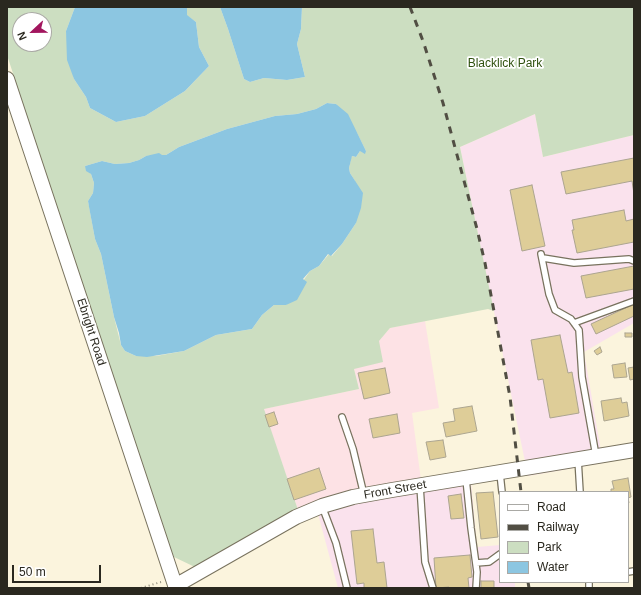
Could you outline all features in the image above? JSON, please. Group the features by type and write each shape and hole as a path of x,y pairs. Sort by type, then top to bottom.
{"street":[{"name":"Ebright Road","path":"7,79 174,584"},
{"name":"Front Street","path":"174,584 296,517 322,506 364,495 634,450"}],"lane":[{"path":"596,456 582,377 579,330 571,319 555,310 549,294 542,256 574,263 629,258 634,261"},
{"path":"574,323 634,301"},
{"path":"342,417 353,450 364,495"},
{"path":"578,459 580,491"},
{"path":"500,473 502,491"},
{"path":"466,478 477,572 476,588"},
{"path":"420,486 425,562 433,588"},
{"path":"322,506 336,544 347,588"},
{"path":"476,563 489,562 499,555"}],"path":[{"path":"141,588 174,584"}],"shaded area":[{"path":"535,114 543,157 634,135 634,323 584,352 603,463 528,476 460,147"},
{"path":"425,321 439,408 412,413 421,480 370,487 341,494 298,510 263,409 359,389 354,369 390,328"},
{"path":"471,483 477,547 499,545 499,583 515,583 515,588 338,588 318,514 362,501"}],"green space":[{"name":"Blacklick Park","path":"7,7 75,7 66,31 74,79 86,97 90,108 116,122 145,116 185,91 209,66 199,47 196,22 186,15 187,7 220,7 244,79 250,82 264,78 287,80 305,77 297,44 301,29 302,7 634,7 634,135 543,157 535,114 460,147 494,311 488,309 390,328 379,341 383,362 354,369 359,389 264,409 298,510 197,568 174,557 157,514 7,55","holes":["327,103 336,104 357,133 366,151 360,151 356,157 352,156 349,168 355,181 356,223 332,256 329,254 319,266 310,271 286,305 274,305 262,315 252,329 216,335 184,351 156,356 136,356 125,351 121,345 101,254 95,239 88,201 93,193 94,183 91,174 85,166 102,161 115,164 129,163 146,156 166,155 179,147 227,129 275,116 297,114 316,109"]}],"water":[{"path":"75,7 187,7 187,15 196,22 199,47 209,66 185,91 145,116 116,122 90,108 86,97 74,79 67,60 66,31"},
{"path":"220,7 302,7 301,29 297,44 305,77 287,80 264,78 250,82 244,79"},
{"path":"327,103 336,104 348,114 366,151 365,154 360,151 356,157 352,156 349,168 350,173 363,193 361,208 356,223 342,244 331,256 328,254 319,266 310,271 303,279 307,282 297,300 286,305 274,305 262,315 252,329 216,335 184,351 147,357 136,356 125,351 121,345 101,254 95,239 88,201 93,193 94,183 91,174 86,171 85,166 102,161 115,164 129,163 146,156 159,153 166,155 179,147 227,129 275,116 297,114 316,109"}],"building":[{"path":"634,158 634,194 632,181 566,194 561,172"},
{"path":"532,185 545,246 522,251 510,190"},
{"path":"624,210 626,221 634,219 634,242 577,253 572,230 574,230 572,220"},
{"path":"634,266 634,289 586,298 581,276"},
{"path":"634,304 634,316 596,334 591,324"},
{"path":"625,333 632,333 632,337 625,337"},
{"path":"560,335 568,373 572,372 579,413 550,418 543,379 538,380 531,340"},
{"path":"600,347 602,352 597,355 594,351"},
{"path":"625,363 627,377 614,378 612,365"},
{"path":"634,367 634,379 630,380 628,368"},
{"path":"385,368 390,393 364,399 358,373"},
{"path":"621,398 622,403 627,402 629,416 604,421 601,401"},
{"path":"472,406 477,431 446,437 443,423 455,421 453,409"},
{"path":"274,412 278,424 269,427 265,415"},
{"path":"397,414 400,433 373,438 369,419"},
{"path":"443,440 446,457 430,460 426,442"},
{"path":"319,468 326,489 294,500 287,479"},
{"path":"628,478 631,497 629,498 629,491 611,491 611,489 614,489 612,481"},
{"path":"493,492 498,537 481,539 476,493"},
{"path":"461,494 464,518 451,519 448,496"},
{"path":"373,529 377,563 384,562 387,588 364,588 364,583 357,584 351,531"},
{"path":"470,555 472,577 468,578 469,588 436,588 434,558"},
{"path":"481,581 494,581 494,588 481,588"}],"railway":[{"path":"410,7 423,41 443,103 485,263 510,397 521,491"},
{"path":"528,583 529,588"}]}
